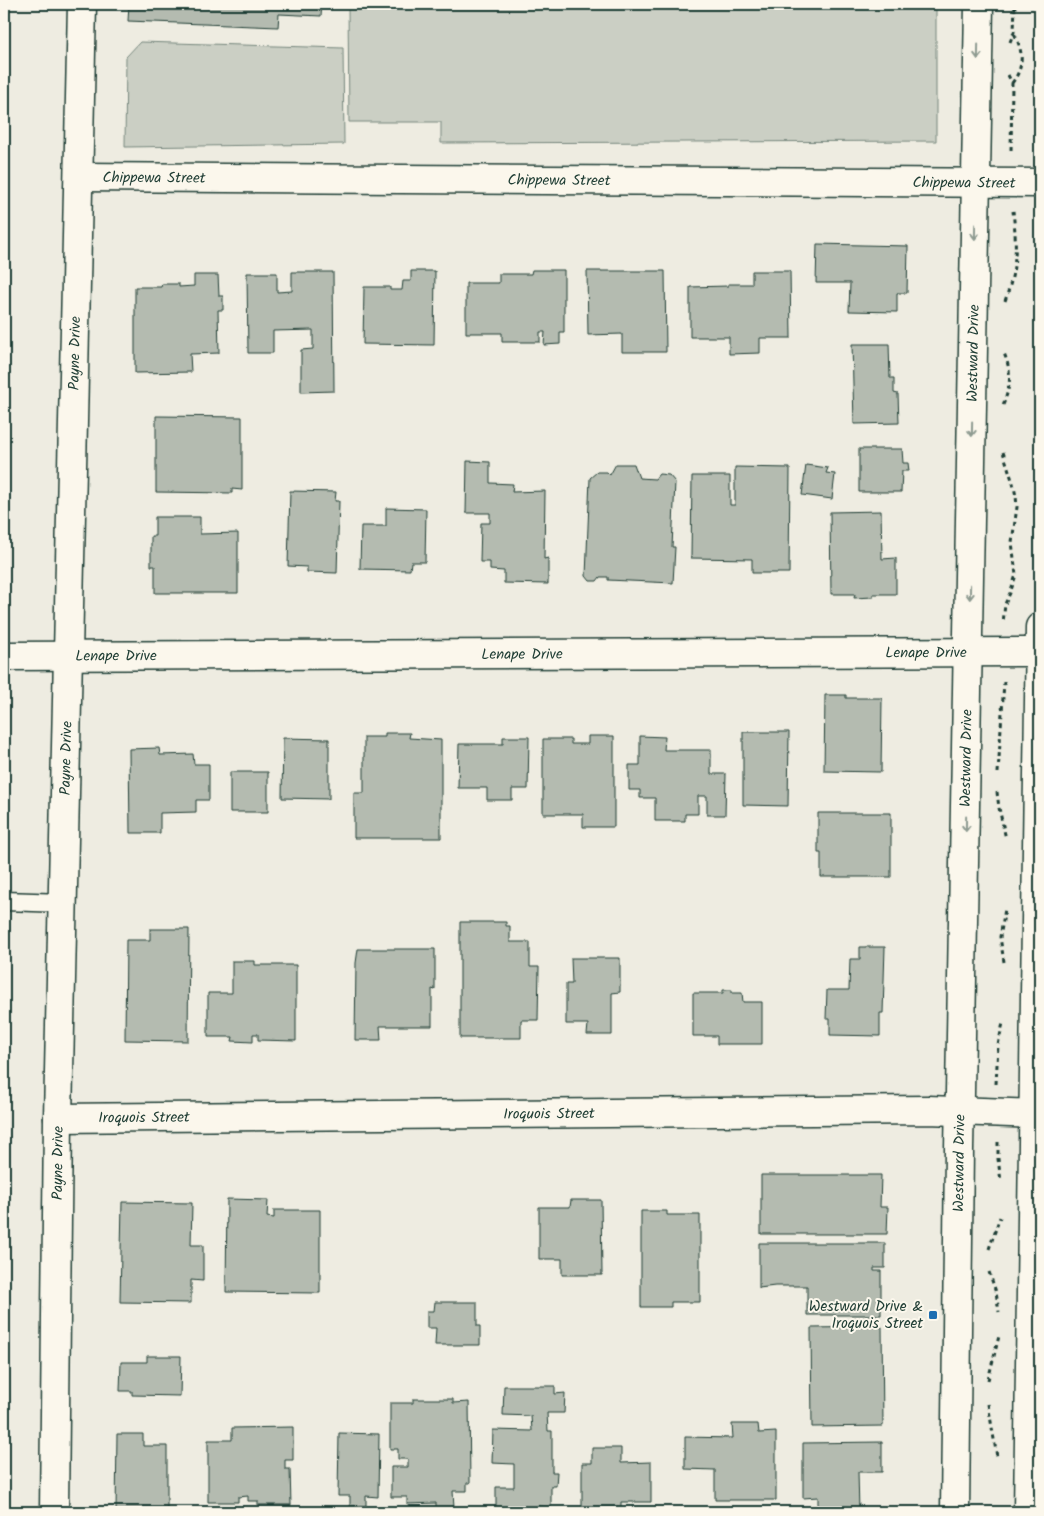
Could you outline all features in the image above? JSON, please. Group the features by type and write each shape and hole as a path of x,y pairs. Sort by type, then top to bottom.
{"street":[{"name":"Payne Drive","path":"54,1512 58,1118 82,4"},
{"name":"Westward Drive","path":"955,1512 979,4"},
{"name":"Chippewa Street","path":"79,177 1040,183"},
{"path":"1028,1512 1036,1114 1040,627"},
{"name":"Lenape Drive","path":"4,656 1040,652"},
{"name":"Iroquois Street","path":"58,1118 961,1111 1036,1114"}],"lane":[{"path":"4,901 63,902"}],"path":[{"path":"1011,157 1012,83 1021,67 1022,55 1014,32 1015,4"},
{"path":"1004,305 1015,270 1016,248 1012,202"},
{"path":"1000,413 1010,388 1008,363 1002,348"},
{"path":"1002,450 1013,483 1017,507 1012,542 1016,575 1005,604 1003,627"},
{"path":"998,774 1004,676"},
{"path":"997,783 998,808 1006,841"},
{"path":"1005,907 1000,938 1006,971"},
{"path":"996,1092 998,1045 1004,1019"},
{"path":"998,1136 998,1158 1002,1188"},
{"path":"989,1255 1001,1211"},
{"path":"989,1268 1000,1314"},
{"path":"986,1384 991,1371 1000,1330"},
{"path":"988,1402 995,1438 997,1462"}],"shaded area":[{"path":"348,4 936,4 936,141 441,143 441,122 349,122"},
{"path":"140,42 343,48 344,144 125,147 126,57"}],"building":[{"path":"129,4 322,4 321,16 279,14 278,27 128,21"},
{"path":"817,244 908,246 907,293 897,293 897,312 849,311 850,283 816,283"},
{"path":"532,270 564,270 564,332 560,332 560,344 544,345 545,332 540,332 540,342 502,342 502,333 466,333 466,283 499,283 499,274 531,274"},
{"path":"411,271 435,271 434,345 363,344 364,287 390,287 390,290 402,290 403,281 411,281"},
{"path":"587,271 665,271 666,352 622,352 622,334 588,335"},
{"path":"752,271 790,271 791,338 760,338 760,353 729,354 729,337 690,337 690,287 752,284"},
{"path":"292,272 333,272 334,391 301,392 301,350 313,349 313,330 273,331 273,353 248,353 247,273 277,273 277,292 292,291"},
{"path":"194,275 218,275 219,296 223,296 223,310 218,310 219,353 190,354 191,372 135,373 135,287 161,287 162,284 179,284 179,287 194,286"},
{"path":"852,344 889,344 890,378 894,378 894,393 898,394 899,423 854,424"},
{"path":"156,416 242,417 242,490 232,489 232,493 156,492"},
{"path":"859,449 902,449 903,463 908,463 909,471 902,471 901,492 859,492"},
{"path":"467,461 490,462 490,483 513,484 512,492 545,491 544,559 548,558 548,584 504,583 504,571 490,570 490,562 480,562 481,523 490,523 490,513 466,513"},
{"path":"616,464 634,464 639,478 655,479 659,474 669,475 675,482 672,547 675,547 673,583 608,580 608,577 600,577 597,581 590,581 586,576 590,478 597,472 607,472 610,475"},
{"path":"806,465 828,468 826,473 835,474 832,499 802,495"},
{"path":"735,467 790,468 789,573 752,573 752,559 691,558 692,476 730,476 730,505 735,505"},
{"path":"290,491 336,492 335,501 339,501 337,573 307,572 307,567 288,566"},
{"path":"386,508 426,509 425,562 411,562 410,570 360,569 361,526 386,526"},
{"path":"881,511 882,559 896,558 896,594 873,594 873,597 854,598 855,594 831,594 830,512"},
{"path":"155,517 200,517 200,534 238,533 238,593 155,593 155,566 151,566 151,536 155,536"},
{"path":"825,695 846,695 846,698 882,698 881,772 824,771"},
{"path":"743,732 789,732 788,806 743,805"},
{"path":"385,733 410,733 409,738 441,740 441,838 354,838 354,793 364,793 364,737 385,737"},
{"path":"588,736 614,736 614,827 583,827 583,814 543,814 543,739 571,739 571,744 588,744"},
{"path":"640,736 665,737 664,750 711,750 711,774 726,774 725,815 707,815 707,796 698,796 698,814 685,814 685,821 655,821 655,798 640,798 640,790 629,790 629,765 640,765"},
{"path":"503,737 529,737 528,789 512,789 512,800 487,800 487,788 458,788 459,744 503,744"},
{"path":"283,738 329,739 329,799 282,798"},
{"path":"159,748 160,755 193,754 194,764 209,764 209,800 196,800 196,812 160,813 160,833 130,833 129,749"},
{"path":"230,772 268,772 268,812 230,812"},
{"path":"818,813 891,813 891,877 821,877 821,853 818,853"},
{"path":"460,922 506,922 506,926 510,926 510,942 530,942 530,967 539,967 538,1020 521,1020 521,1038 460,1038"},
{"path":"150,929 189,929 188,1041 125,1040 126,940 150,940"},
{"path":"860,947 885,947 883,1013 880,1013 880,1036 830,1035 830,1019 826,1019 827,990 849,990 850,959 860,959"},
{"path":"358,949 435,949 435,990 432,989 432,1026 380,1026 381,1040 355,1040 356,963"},
{"path":"571,958 620,958 620,992 612,993 612,1035 587,1035 588,1024 566,1024 566,984 572,984"},
{"path":"232,961 255,961 255,965 296,965 296,1041 258,1040 258,1034 253,1034 253,1042 232,1041 233,1037 208,1037 208,993 232,993"},
{"path":"723,990 732,990 732,993 742,993 743,1002 762,1002 762,1044 717,1044 717,1036 693,1036 693,993 723,993"},
{"path":"761,1175 881,1175 880,1207 888,1207 887,1234 761,1234"},
{"path":"227,1199 268,1200 267,1217 274,1218 274,1210 320,1210 320,1293 226,1292"},
{"path":"571,1200 601,1200 602,1275 562,1275 562,1259 539,1259 539,1207 570,1207"},
{"path":"122,1202 192,1203 191,1245 203,1245 203,1281 191,1280 191,1303 120,1302"},
{"path":"641,1211 667,1211 667,1215 700,1215 700,1302 671,1302 671,1307 641,1307"},
{"path":"759,1243 885,1243 885,1268 874,1268 874,1271 881,1271 881,1315 807,1315 807,1286 759,1288"},
{"path":"435,1302 477,1302 477,1326 480,1326 480,1345 435,1345 436,1328 427,1328 427,1311 434,1311"},
{"path":"882,1327 883,1426 812,1427 811,1328"},
{"path":"147,1356 181,1356 180,1396 132,1395 132,1391 120,1391 121,1362 147,1362"},
{"path":"504,1386 555,1386 555,1394 565,1393 564,1413 547,1413 548,1431 552,1431 552,1472 557,1472 556,1486 551,1486 551,1507 537,1506 537,1512 496,1512 496,1487 514,1487 514,1464 492,1463 493,1430 532,1431 531,1416 503,1415"},
{"path":"413,1399 453,1399 453,1403 469,1402 470,1483 467,1483 467,1491 453,1491 454,1508 436,1508 436,1503 407,1504 407,1497 391,1497 391,1467 408,1467 408,1459 398,1459 398,1449 390,1449 390,1403 413,1403"},
{"path":"732,1424 758,1424 759,1433 776,1432 776,1500 715,1500 715,1470 685,1469 685,1437 733,1438"},
{"path":"293,1427 293,1460 285,1460 285,1469 290,1469 291,1505 258,1505 258,1501 248,1501 248,1496 238,1497 238,1502 208,1502 208,1440 232,1440 232,1428"},
{"path":"339,1433 379,1434 378,1497 366,1496 366,1506 350,1506 350,1496 338,1496"},
{"path":"117,1434 143,1434 143,1446 167,1446 167,1512 116,1512"},
{"path":"882,1442 882,1472 858,1472 859,1512 818,1512 818,1497 803,1498 803,1443"},
{"path":"592,1448 621,1448 621,1463 651,1462 651,1502 621,1502 621,1508 582,1508 582,1463 592,1463"}],"place":[{"name":"Westward Drive & Iroquois Street","path":"933,1315"}]}
